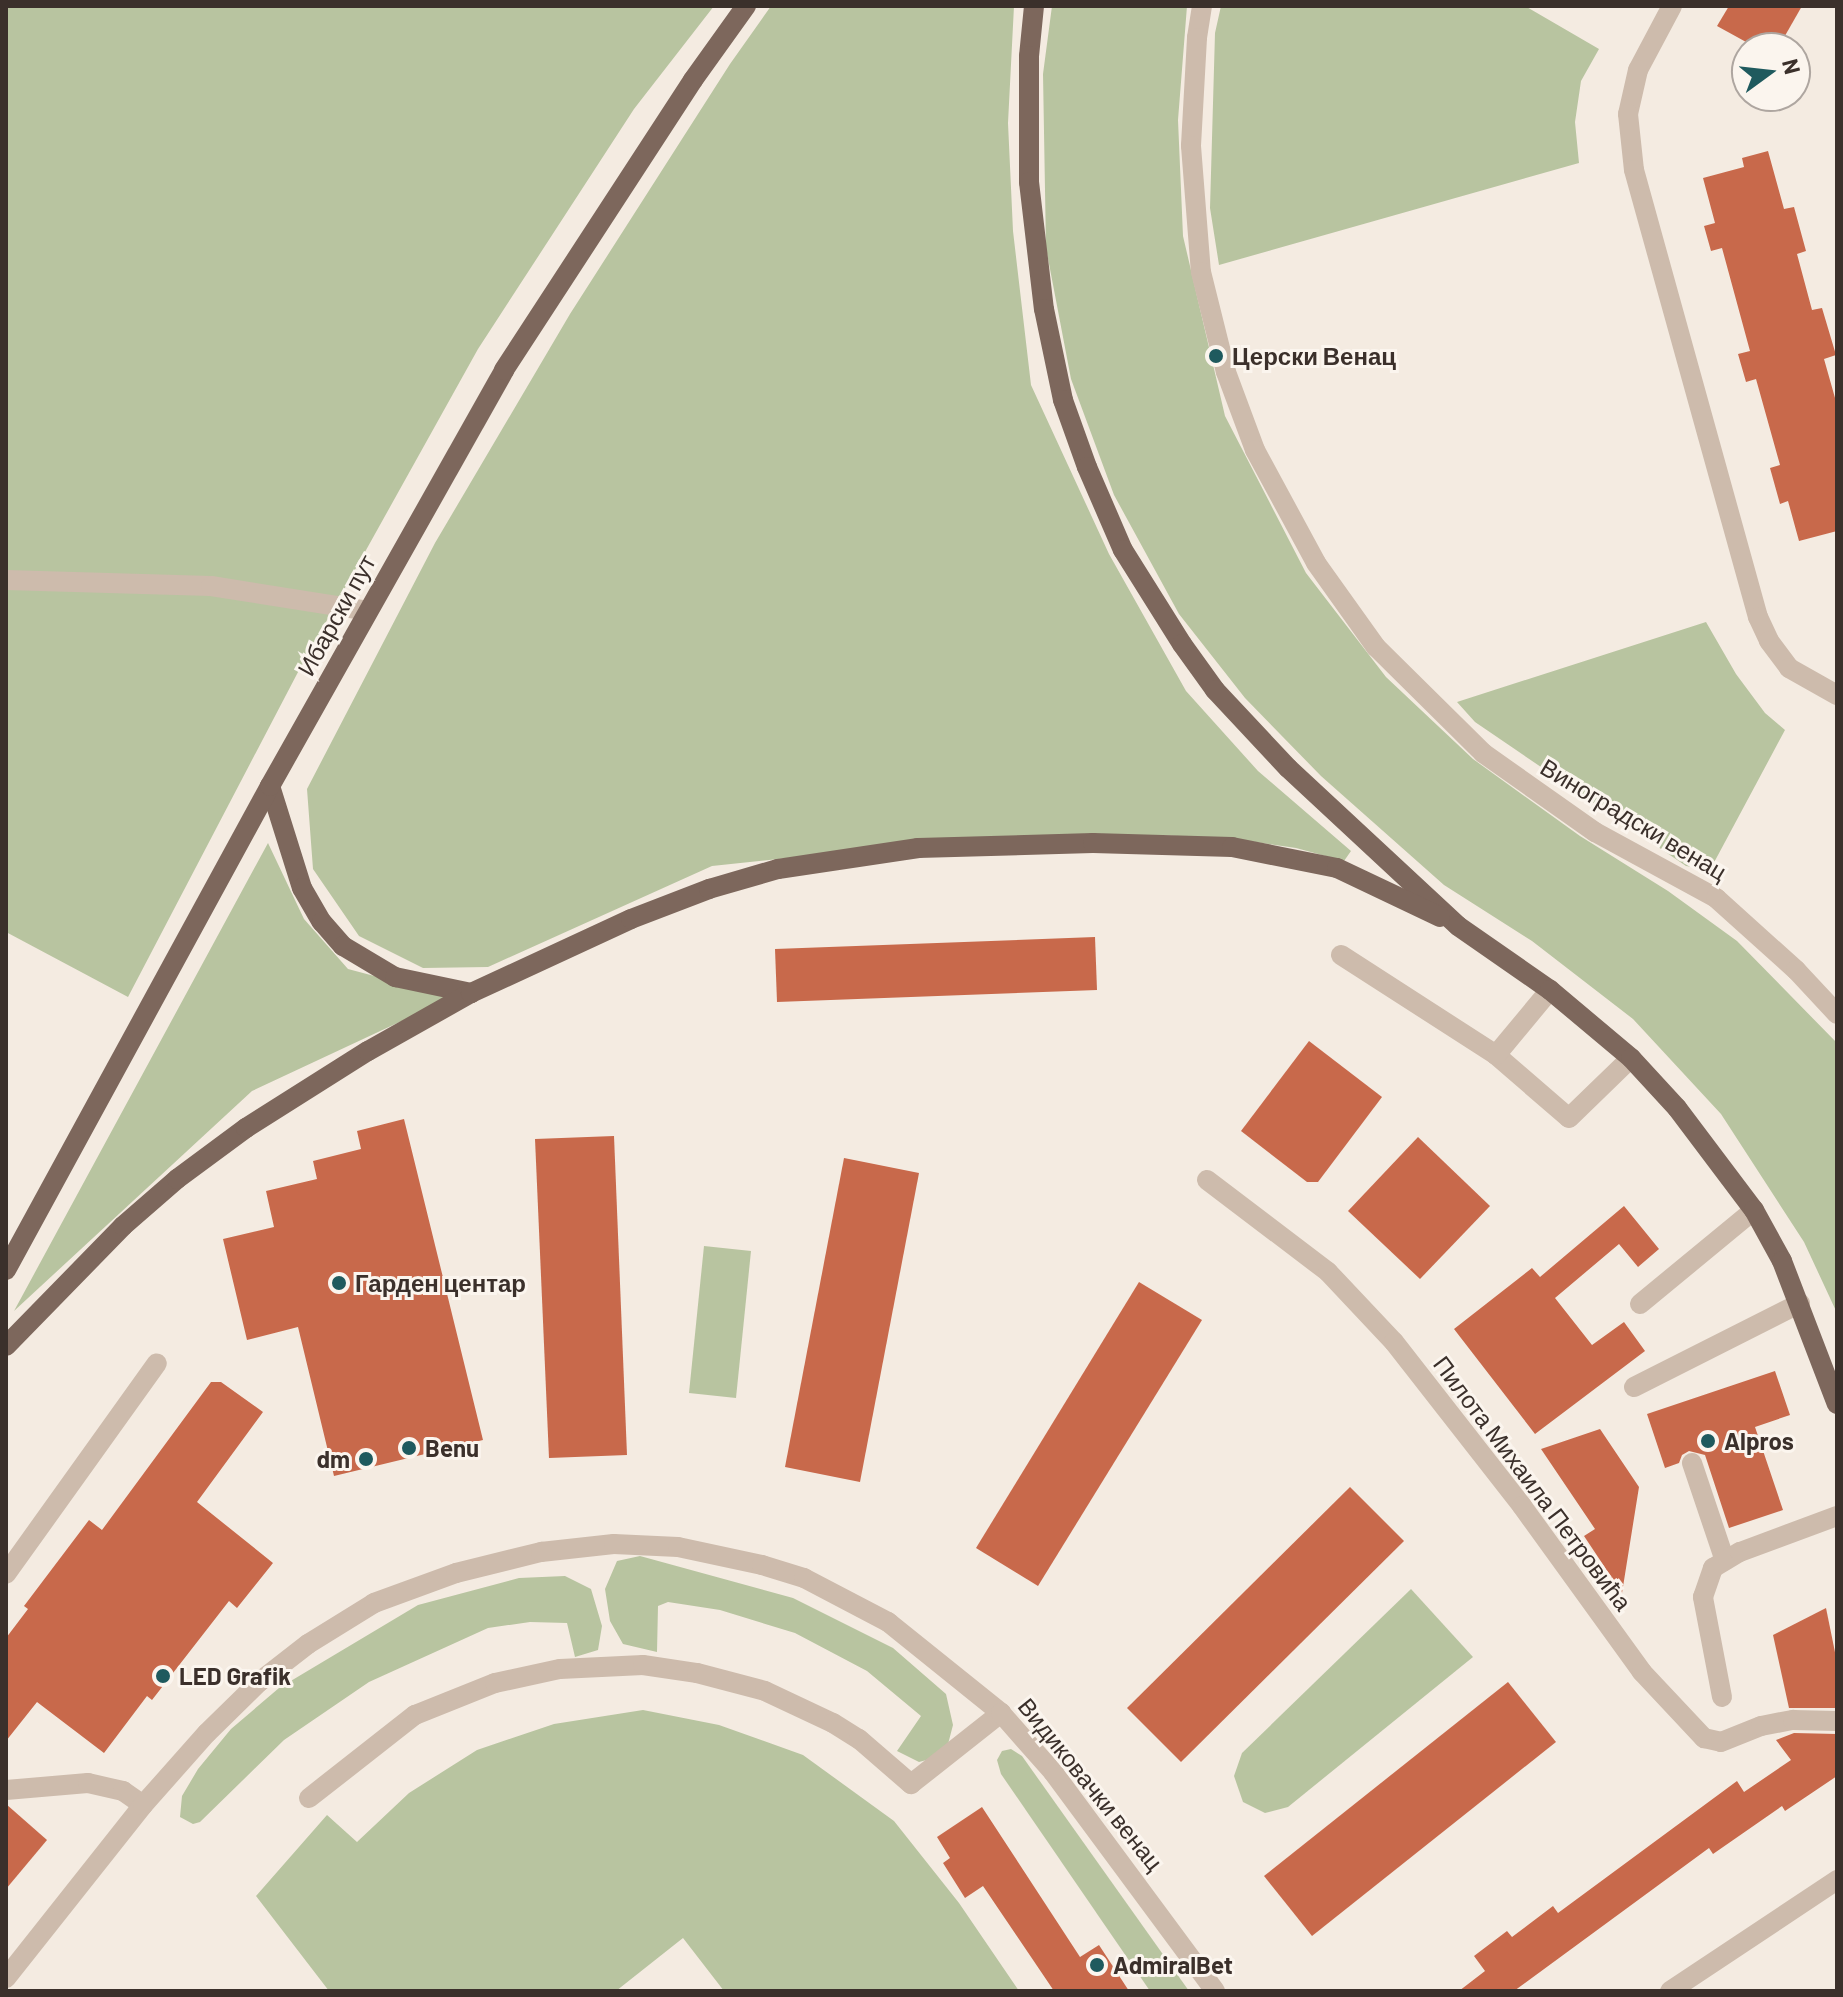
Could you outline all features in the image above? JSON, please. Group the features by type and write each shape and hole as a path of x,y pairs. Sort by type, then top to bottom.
{"main road":[{"name":"Ибарски пут","path":"6,1270 270,786 504,370 693,80 746,6"},
{"path":"1034,6 1029,56 1029,182 1044,309 1063,400 1103,509 1123,550 1215,690 1288,768 1458,926 1550,990 1631,1058 1677,1108 1754,1210 1800,1303 1837,1404"},
{"path":"270,786 302,888 322,922 343,946 395,977 471,993"},
{"path":"6,1346 123,1226 215,1150 368,1051 471,993 631,919 709,889 778,869 918,848 1093,843 1232,847 1337,868 1458,926"}],"street":[{"name":"Виноградски венац","path":"1202,6 1197,38 1191,146 1201,272 1226,372 1255,450 1316,563 1376,647 1483,753 1595,832 1716,898 1796,970 1837,1014"},
{"path":"1672,6 1638,70 1628,114 1628,140 1637,184 1758,617 1769,641 1789,668 1837,695"},
{"path":"6,580 211,586 368,611"},
{"path":"1341,955 1496,1055 1569,1118 1631,1058"},
{"path":"1496,1055 1550,990"},
{"name":"Пилота Михаила Петровића","path":"1207,1180 1328,1272 1394,1342 1522,1506 1642,1672 1704,1738 1721,1742 1761,1726 1793,1720 1837,1721"},
{"path":"1640,1304 1754,1210"},
{"path":"1634,1387 1800,1303"},
{"path":"6,1574 157,1363"},
{"path":"1692,1463 1725,1561"},
{"path":"1722,1697 1703,1597 1713,1568 1740,1552 1837,1516"},
{"name":"Видиковачки венац","path":"6,1978 143,1805 251,1689 344,1621 374,1603 502,1559 579,1546 678,1547 762,1565 804,1578 888,1622 1001,1713 1053,1772 1215,1991"},
{"path":"309,1798 415,1715 495,1683 560,1669 643,1665 697,1673 765,1691 833,1723 859,1739 911,1784 1001,1713"},
{"path":"6,1790 88,1783 123,1791 143,1805"},
{"path":"1670,1991 1837,1880"}],"green space":[{"path":"6,6 714,6 634,109 478,349 297,674 128,997 6,932"},
{"path":"771,6 1014,6 1008,123 1013,231 1031,385 1109,554 1186,691 1258,771 1351,851 1344,861 1296,848 1242,840 1161,835 1049,836 926,843 712,866 488,967 423,968 359,936 313,869 307,789 435,543 570,314 730,64"},
{"path":"1052,6 1187,6 1178,120 1183,236 1225,416 1306,573 1386,677 1473,759 1580,836 1668,891 1737,941 1837,1043 1837,1313 1804,1242 1721,1114 1633,1019 1532,941 1444,885 1321,776 1245,698 1179,614 1114,495 1071,379 1046,248 1043,74"},
{"path":"1221,6 1525,6 1599,49 1581,81 1575,122 1579,163 1219,265 1210,208 1215,33"},
{"path":"1706,622 1736,674 1765,713 1785,730 1710,870 1686,866 1475,722 1457,702"},
{"path":"268,843 304,919 348,969 453,997 252,1091 14,1311"},
{"path":"704,1246 751,1251 736,1398 689,1393"},
{"path":"640,1556 793,1598 893,1648 946,1694 953,1725 947,1748 934,1758 919,1762 897,1751 921,1716 867,1671 795,1633 720,1610 668,1602 658,1606 657,1652 623,1644 610,1621 605,1589 617,1561"},
{"path":"565,1576 591,1589 602,1626 598,1650 575,1657 567,1623 530,1622 488,1628 369,1682 284,1740 200,1822 193,1824 180,1817 182,1796 198,1769 231,1729 279,1688 418,1605 519,1578"},
{"path":"1411,1589 1473,1657 1288,1807 1265,1813 1243,1802 1234,1776 1242,1753"},
{"path":"643,1710 719,1725 803,1755 894,1821 959,1903 1019,1991 724,1991 683,1938 616,1991 329,1991 256,1896 327,1815 357,1842 409,1793 477,1750 554,1724"},
{"path":"1011,1749 1022,1756 1189,1991 1150,1991 1001,1774 997,1760 1002,1751"}],"building":[{"path":"1729,6 1802,6 1787,32 1731,34 1717,26"},
{"path":"1768,151 1784,209 1794,207 1806,251 1797,254 1812,310 1822,308 1836,355 1824,359 1837,405 1837,531 1799,541 1788,501 1780,504 1770,468 1780,465 1756,379 1746,382 1738,354 1750,351 1722,248 1711,251 1704,226 1715,223 1703,178 1744,167 1742,158"},
{"path":"1095,937 1097,990 777,1002 775,949"},
{"path":"1309,1041 1382,1097 1318,1182 1307,1182 1241,1131"},
{"name":"Гарден центар","path":"404,1119 483,1440 334,1476 298,1327 247,1340 223,1239 274,1227 266,1191 317,1179 313,1161 361,1149 357,1131"},
{"path":"614,1136 627,1455 549,1458 535,1139"},
{"path":"1418,1137 1490,1206 1420,1279 1348,1211"},
{"path":"844,1158 919,1173 860,1482 785,1467"},
{"path":"1624,1206 1659,1249 1638,1267 1619,1244 1555,1298 1592,1345 1624,1322 1645,1351 1535,1434 1454,1329 1532,1268 1540,1277"},
{"path":"1139,1282 1202,1320 1038,1586 976,1548"},
{"name":"Alpros","path":"1775,1371 1790,1415 1755,1427 1783,1510 1729,1528 1705,1455 1689,1451 1682,1455 1679,1463 1665,1468 1647,1414"},
{"path":"211,1382 221,1382 263,1412 197,1502 273,1563 237,1608 229,1601 152,1700 147,1696 104,1753 37,1702 6,1741 6,1638 28,1609 24,1606 89,1520 102,1530"},
{"path":"1600,1429 1639,1487 1622,1593 1584,1536 1595,1529 1541,1449"},
{"path":"1350,1487 1404,1541 1181,1762 1127,1708"},
{"path":"1826,1608 1837,1662 1837,1708 1789,1708 1773,1635"},
{"path":"1508,1682 1556,1742 1312,1936 1264,1876"},
{"path":"1794,1733 1837,1734 1837,1776 1785,1811 1782,1806 1713,1854 1709,1848 1514,1991 1459,1991 1485,1971 1474,1956 1507,1931 1512,1937 1553,1906 1558,1913 1737,1781 1744,1792 1791,1760 1776,1740"},
{"path":"6,1804 47,1840 6,1889"},
{"path":"982,1807 1080,1957 1099,1945 1129,1991 1054,1991 983,1886 965,1898 943,1863 950,1858 937,1837"}],"place":[{"name":"Церски Венац","path":"1216,356"},
{"name":"Гарден центар","path":"339,1283"},
{"name":"Alpros","path":"1708,1441"},
{"name":"Benu","path":"409,1448"},
{"name":"dm","path":"366,1459"},
{"name":"LED Grafik","path":"163,1676"},
{"name":"AdmiralBet","path":"1097,1965"}]}
